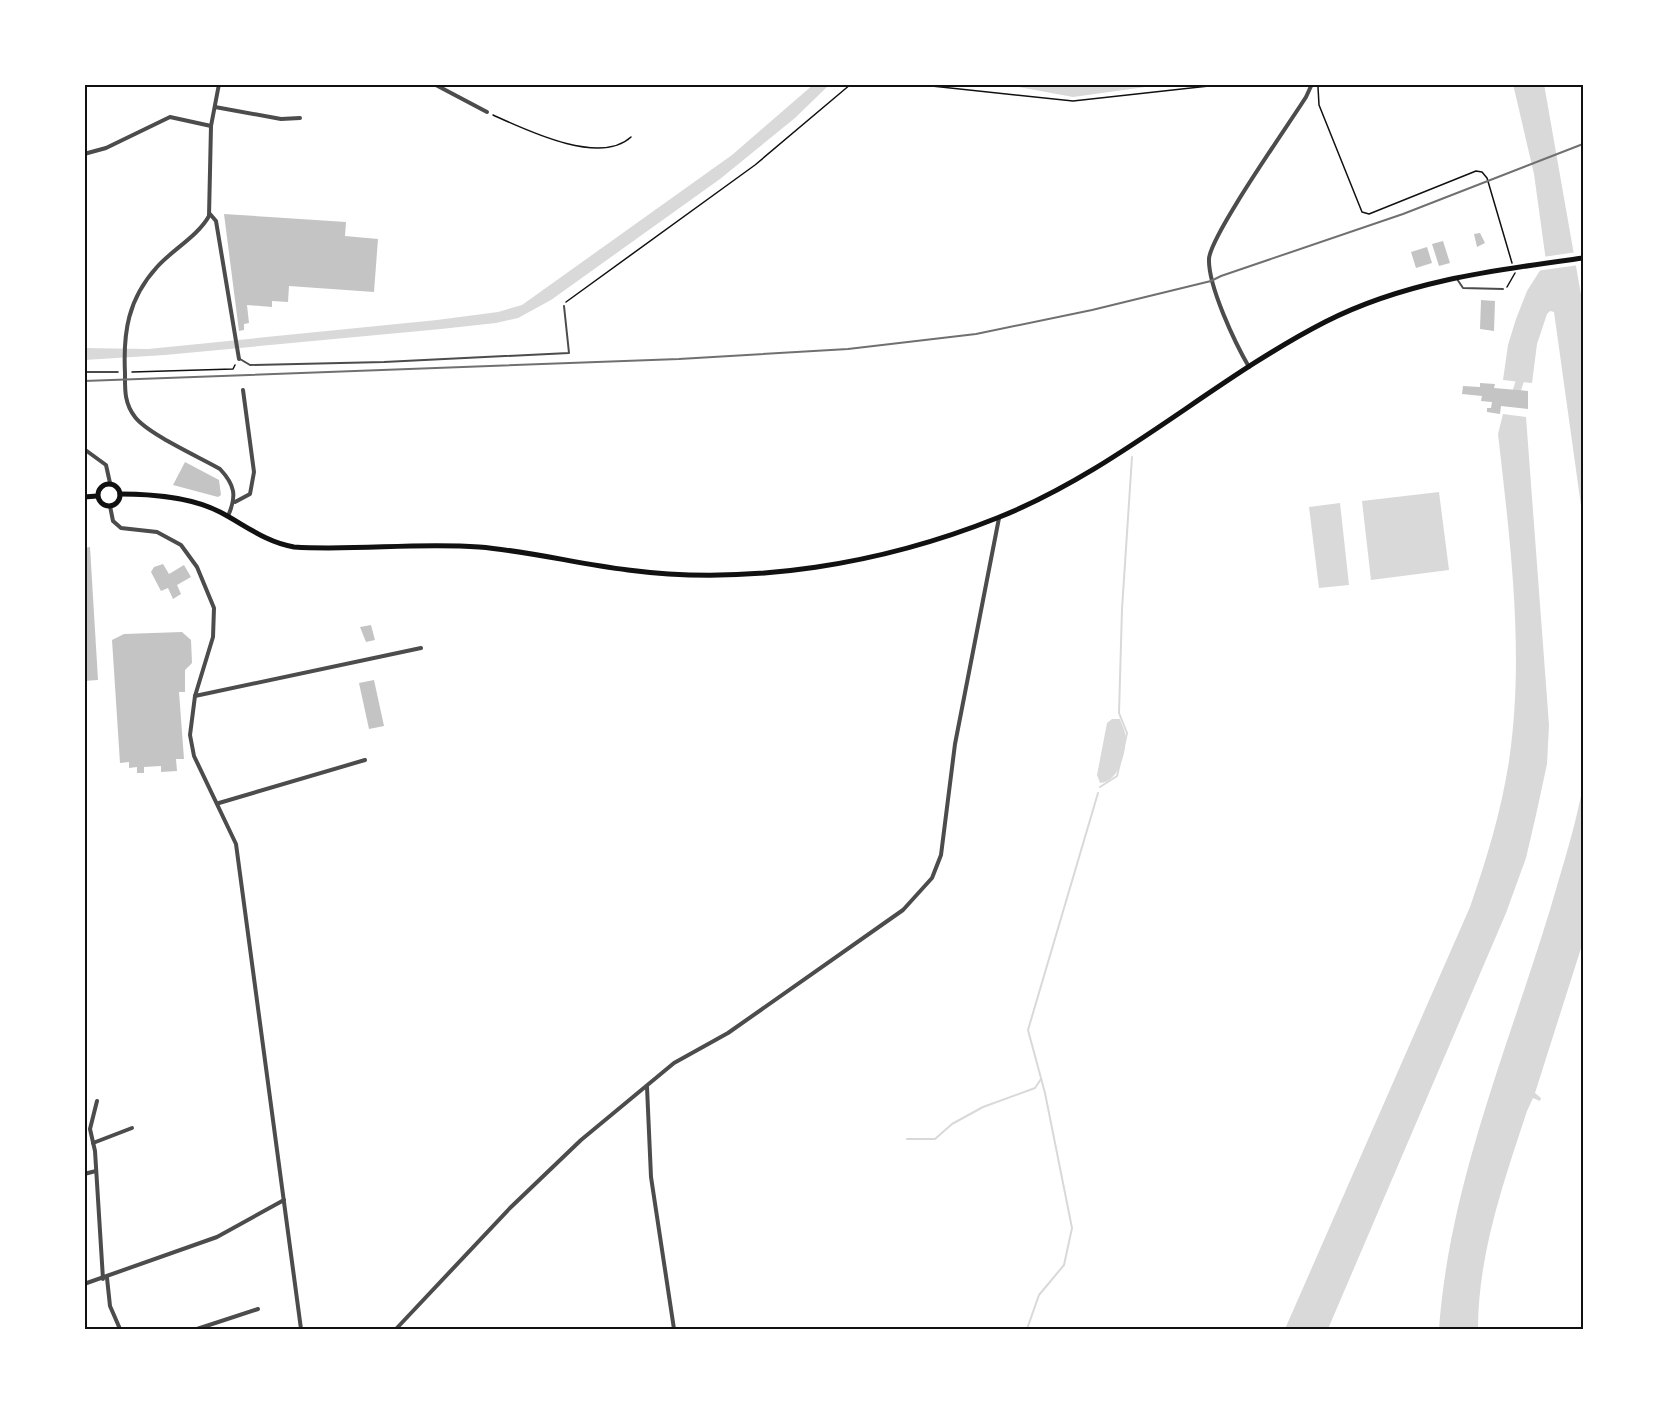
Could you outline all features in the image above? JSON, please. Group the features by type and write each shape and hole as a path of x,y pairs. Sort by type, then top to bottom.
{"main road":[{"path":"120,494 180,500 212,508 268,540 294,547 480,547 629,570 712,574 779,571 850,561 937,540 999,518 1065,485 1130,447 1249,368 1343,314 1386,296 1456,278 1583,258"},
{"path":"110,483 117,487 120,494 116,504 110,506 100,502 98,496 101,487 110,483"},
{"path":"84,497 98,496"}],"street":[{"path":"219,84 211,126 210,213 207,221 156,268 138,291 128,313 123,341 126,402 135,418 148,428 220,469 233,487 234,503 228,516"},
{"path":"434,84 487,112"},
{"path":"1249,368 1232,335 1209,260 1228,218 1314,84"},
{"path":"214,107 282,119 300,118"},
{"path":"84,154 106,148 170,117 211,126"},
{"path":"210,213 216,221 239,359"},
{"path":"234,503 250,494 254,472 243,390"},
{"path":"84,449 106,465 110,483"},
{"path":"110,506 113,521 121,528 164,534 181,545 208,589 214,608 215,626 210,650 195,696 189,725 191,746 236,844 301,1329"},
{"path":"396,1329 543,1174 674,1062 728,1033 903,910 932,878 941,855 955,744 999,518"},
{"path":"195,696 421,648"},
{"path":"219,803 365,760"},
{"path":"647,1086 651,1177 674,1329"},
{"path":"97,1101 90,1128 105,1279 110,1306 120,1329"},
{"path":"93,1143 132,1128"},
{"path":"84,1174 96,1171"},
{"path":"84,1284 105,1279 217,1237 284,1200"},
{"path":"199,1329 258,1309"}],"lane":[{"path":"1456,278 1463,288 1503,289"},
{"path":"239,359 250,365 384,362 568,353 564,306"}],"path":[{"path":"564,306 571,296 755,165 851,84"},
{"path":"913,84 1073,101 1227,84"},
{"path":"1314,84 1319,105 1362,212 1369,214 1476,171 1482,172 1487,178 1505,242"},
{"path":"487,112 532,131 591,149 618,146 630,137"},
{"path":"129,372 233,369 239,359"},
{"path":"84,372 118,372"}],"shaded area":[{"path":"814,84 830,84 795,118 720,179 551,300 518,318 496,323 441,329 165,355 84,360 84,348 148,349 437,320 498,312 522,305 732,155"},
{"path":"1002,84 1167,84 1073,97"},
{"path":"1513,84 1544,84 1583,306 1583,520 1554,312 1550,311 1547,314 1537,344 1532,383 1503,380 1508,345 1516,319 1527,291 1546,261 1534,174"},
{"path":"1503,414 1526,417 1549,725 1547,764 1526,858 1506,913 1328,1329 1285,1329 1470,907 1498,817 1509,761 1516,680 1511,556 1498,434"},
{"path":"1439,492 1449,570 1371,580 1362,501"},
{"path":"1340,503 1349,585 1319,588 1309,507"},
{"path":"1112,719 1120,719 1125,733 1125,747 1117,771 1107,781 1100,783 1097,775 1107,723"},
{"path":"1583,785 1583,942 1535,1093 1541,1098 1540,1101 1533,1098 1527,1111 1494,1218 1482,1273 1478,1329 1439,1329 1456,1216 1470,1160 1557,886"}],"pier":[{"path":"1577,252 1579,265 1536,271 1543,257"}],"building":[{"path":"224,214 346,222 345,236 378,239 374,292 289,286 288,302 272,301 272,307 247,305 249,323 244,324 244,330 239,331"},
{"path":"1480,233 1485,243 1477,247 1474,234"},
{"path":"1443,241 1450,263 1439,266 1432,244"},
{"path":"1427,247 1432,263 1416,268 1411,252"},
{"path":"1481,300 1495,301 1494,331 1480,329"},
{"path":"1480,383 1495,384 1494,388 1528,391 1528,409 1501,406 1500,414 1487,412 1492,402 1481,401 1482,396 1462,394 1463,386 1480,387"},
{"path":"185,462 219,480 221,495 218,497 173,485"},
{"path":"90,547 98,680 84,681 84,548"},
{"path":"163,564 169,574 184,565 191,577 177,585 181,594 173,599 168,588 161,591 151,572 154,567"},
{"path":"371,625 375,640 366,642 360,627"},
{"path":"182,632 191,640 192,663 185,670 185,692 179,692 184,759 176,759 177,771 161,772 161,766 144,767 144,773 137,773 137,767 129,768 129,762 120,763 112,640 124,634"},
{"path":"374,680 384,726 369,729 359,683"}],"waterway":[{"path":"1517,390 1522,374"},
{"path":"1100,787 1117,776 1127,733 1119,713 1122,609 1132,457"},
{"path":"1027,1329 1039,1295 1064,1265 1072,1228 1045,1093 1028,1030 1098,793"},
{"path":"907,1139 935,1139 952,1124 983,1107 1035,1088 1041,1079"}],"railway":[{"path":"84,381 679,359 848,349 976,334 1092,310 1211,281 1403,214 1583,144"}]}
